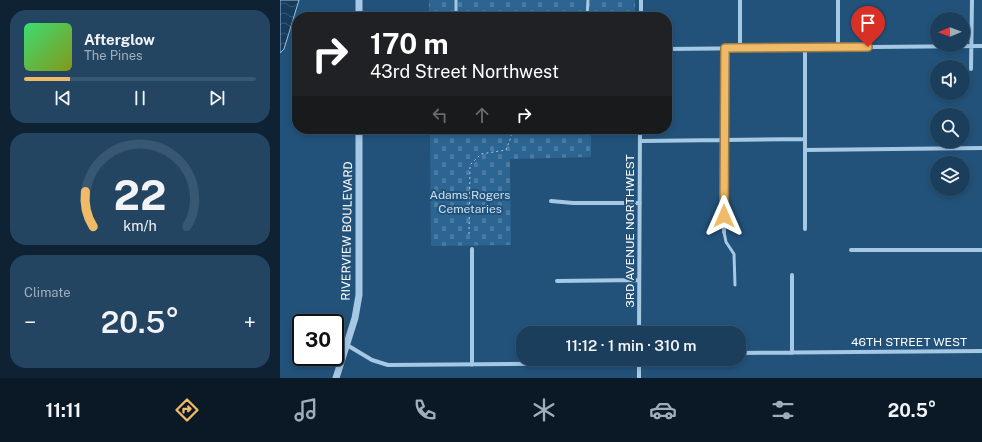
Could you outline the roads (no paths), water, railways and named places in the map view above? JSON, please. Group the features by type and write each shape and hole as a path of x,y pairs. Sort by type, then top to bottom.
{"street":[{"path":"359,0 359,12"},
{"path":"641,0 641,12"},
{"path":"740,0 740,48"},
{"path":"838,0 838,47"},
{"path":"971,69 972,0"},
{"path":"672,49 982,46"},
{"path":"724,232 725,48"},
{"path":"805,229 806,48"},
{"name":"RIVERVIEW BOULEVARD","path":"336,378 355,318 359,295 359,134"},
{"name":"3RD AVENUE NORTHWEST","path":"639,326 640,134"},
{"path":"640,141 805,138"},
{"path":"805,150 982,148"},
{"path":"551,201 572,203 640,203"},
{"path":"472,249 472,365"},
{"path":"850,250 982,250"},
{"path":"792,275 792,353"},
{"path":"557,281 639,280"},
{"path":"347,345 372,360 388,365 516,364"},
{"name":"46TH STREET WEST","path":"746,353 982,351"},
{"path":"639,366 639,378"}],"lane":[{"path":"456,0 456,12"},
{"path":"587,12 588,0"},
{"path":"724,232 726,242 734,254 736,285"}],"water":[{"path":"280,0 299,0 295,12 292,12 292,23 284,49 280,53"}],"park label":[{"name":"Adams Rogers Cemetaries","path":"470,202"}]}
